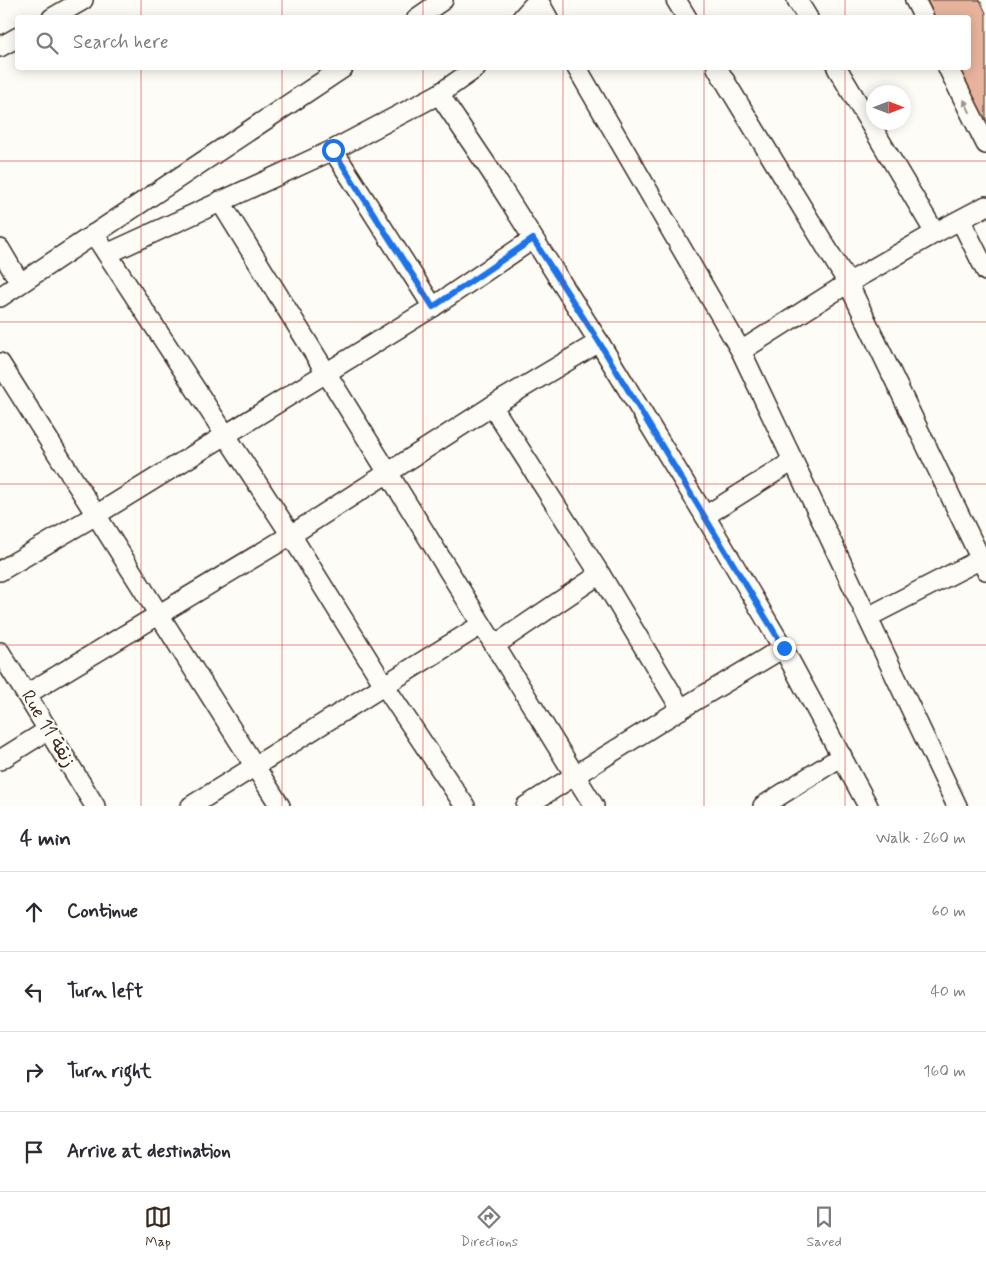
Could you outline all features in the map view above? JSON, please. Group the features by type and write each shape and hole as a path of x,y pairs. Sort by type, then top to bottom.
{"street":[{"path":"57,15 83,0"},
{"path":"421,15 443,0"},
{"path":"525,15 538,0 546,15"},
{"path":"676,0 685,15"},
{"path":"797,0 806,15"},
{"path":"915,0 922,15"},
{"path":"0,47 15,39"},
{"path":"0,297 339,70"},
{"path":"107,254 333,150 439,94 473,70"},
{"path":"578,70 741,351 957,806"},
{"path":"718,70 848,283 983,564 868,617"},
{"path":"838,70 935,233"},
{"path":"949,70 986,144"},
{"path":"439,94 599,342 705,516 784,648 868,806"},
{"path":"333,150 433,307"},
{"path":"220,201 594,806"},
{"path":"741,351 848,283 986,206"},
{"path":"960,220 986,271"},
{"path":"94,234 291,534 384,685 465,806"},
{"path":"0,571 96,515 433,307 533,239"},
{"path":"0,249 20,283"},
{"path":"27,694 291,534 492,406 599,342"},
{"path":"0,363 280,806"},
{"path":"492,406 600,574 681,709"},
{"path":"705,516 793,460"},
{"path":"495,645 600,574"},
{"path":"191,806 481,625"},
{"path":"526,806 681,709 784,648"},
{"name":"Rue 11 زنقة","path":"0,652 95,806"},
{"path":"0,760 48,730"},
{"path":"764,806 842,756"}],"building":[{"path":"927,0 980,0 986,13 986,130 959,70 971,70 971,15 934,15"}],"route":[{"path":"333,150 433,307 533,239 599,342 784,648"}]}
